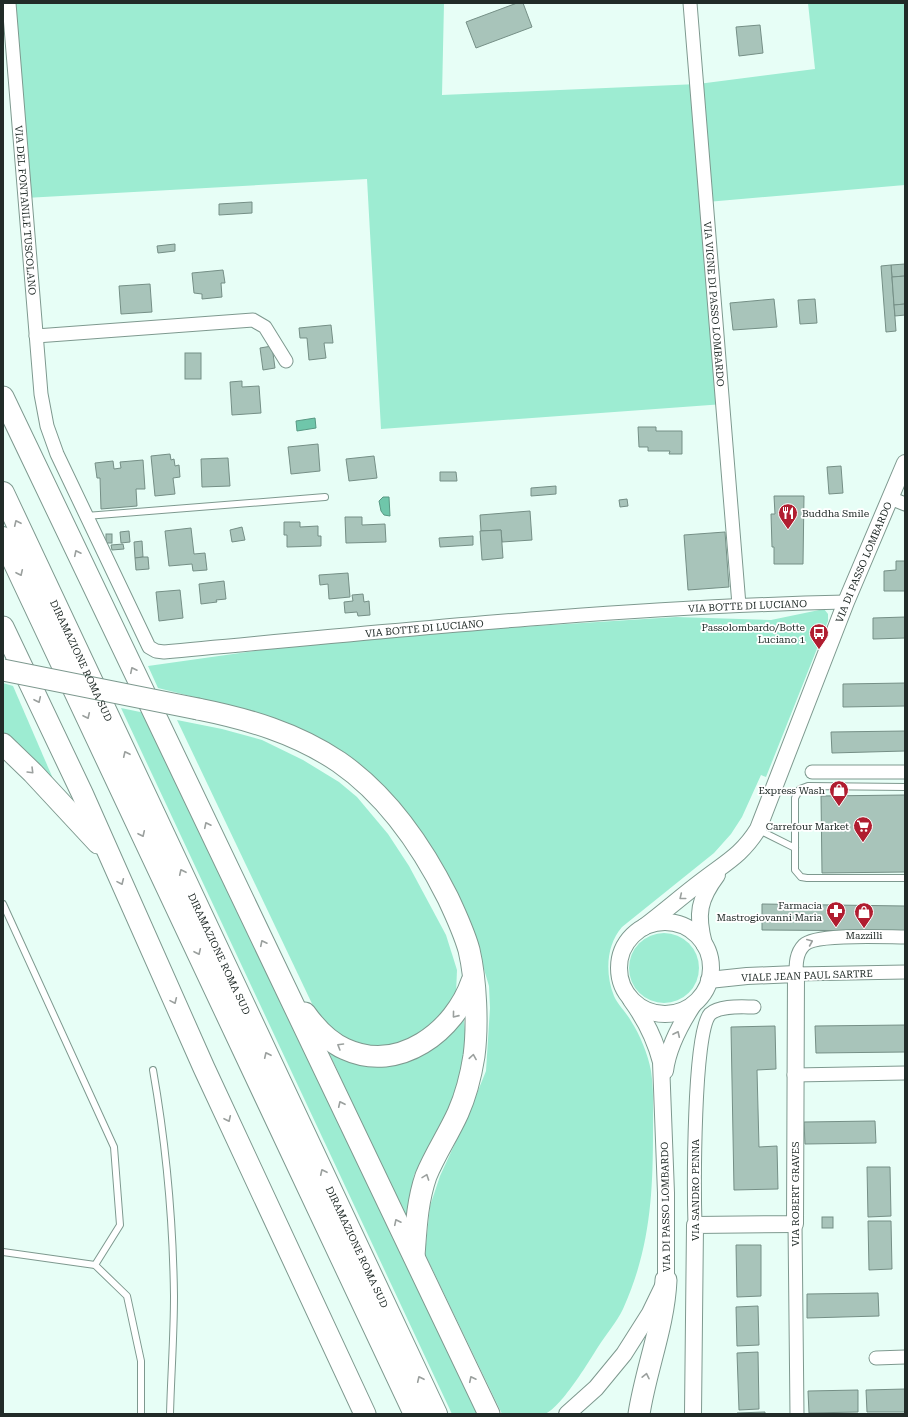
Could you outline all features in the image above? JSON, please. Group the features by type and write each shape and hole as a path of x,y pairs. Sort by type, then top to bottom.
{"highway":[{"path":"3,397 489,1414"},
{"name":"DIRAMAZIONE ROMA SUD","path":"3,493 436,1414"},
{"name":"DIRAMAZIONE ROMA SUD","path":"3,538 415,1414"},
{"path":"3,627 76,781 207,1075 366,1414"},
{"path":"3,670 258,723 298,739 339,762 373,791 408,830 438,877 467,944 473,980 476,1035 469,1080 459,1112 436,1154 423,1186 417,1216 414,1257"},
{"path":"3,744 33,773 109,856"},
{"path":"280,978 309,1018 333,1041 349,1051 384,1056 398,1054 414,1048 441,1030 464,1001 473,980"},
{"path":"639,1414 648,1365 662,1318 666,1280"}],"street":[{"name":"VIA DEL FONTANILE TUSCOLANO","path":"9,3 36,336 45,418"},
{"name":"VIA VIGNE DI PASSO LOMBARDO","path":"690,3 739,605"},
{"path":"36,336 153,329 253,320 265,327 286,361"},
{"name":"VIA BOTTE DI LUCIANO","path":"45,418 57,454 145,642 152,649 158,652 408,629 739,605 846,602"},
{"name":"VIA DI PASSO LOMBARDO","path":"704,944 699,921 701,903 711,884 747,845 758,829 846,602 890,498 904,469"},
{"path":"890,498 905,504"},
{"path":"812,772 905,772"},
{"name":"VIA DI PASSO LOMBARDO","path":"644,927 702,880 735,857"},
{"path":"659,923 674,923 688,928 704,944 711,965 709,980 703,994 693,1004 673,1014 658,1014 643,1009 631,1000 622,987 618,964 622,949 631,936 644,927 659,923"},
{"path":"796,974 799,951 805,944 813,940 835,937 905,937"},
{"name":"VIALE JEAN PAUL SARTRE","path":"709,980 747,976 796,974 905,972"},
{"name":"VIA ROBERT GRAVES","path":"796,974 794,1075 797,1414"},
{"name":"VIA DI PASSO LOMBARDO","path":"567,1414 596,1388 624,1354 650,1313 666,1280 663,1085 661,1062 657,1046 644,1018 631,1000"},
{"name":"VIA DI PASSO LOMBARDO","path":"663,1085 666,1063 671,1047 693,1004"},
{"name":"VIA SANDRO PENNA","path":"693,1414 696,1113 704,1026 709,1015 717,1010 754,1006"},
{"path":"794,1075 905,1073"},
{"path":"694,1225 795,1224"},
{"path":"876,1358 905,1358"}],"lane":[{"path":"86,516 326,497"},
{"path":"905,787 808,786 800,789 795,798 795,870 801,877 905,878"},
{"path":"758,829 795,848"},
{"path":"3,904 114,1147 120,1225 95,1265"},
{"path":"153,1070 163,1129 174,1296 170,1414"},
{"path":"3,1252 95,1265 127,1296 141,1361 141,1414"}],"shaded area":[{"path":"9,3 444,3 442,95 698,84 815,69 808,3 905,3 905,185 707,202 724,404 381,429 367,179 25,198"},
{"path":"315,418 316,428 297,431 296,421"},
{"path":"383,497 389,497 390,516 384,515 381,511 379,501"},
{"path":"824,609 828,614 828,621 766,777 761,775 742,817 731,834 714,853 622,927 613,942 610,951 608,969 611,987 614,996 634,1026 643,1045 650,1065 653,1086 653,1155 651,1200 644,1243 632,1287 618,1319 574,1384 558,1404 550,1411 539,1415 502,1414 425,1254 430,1206 440,1176 469,1113 486,1071 490,1008 489,986 480,956 433,862 328,745 295,726 258,713 158,688 148,666 275,648 442,632 676,617 771,620"},
{"path":"3,683 13,686 54,781 3,734"},
{"path":"121,708 145,713 477,1414 452,1414"},
{"path":"177,720 222,729 262,740 303,760 339,782 357,797 388,834 409,866 446,935 457,970 456,994 429,1033 383,1049 338,1037 315,1010"},
{"path":"664,933 677,936 689,943 696,955 699,968 696,981 689,993 677,1000 664,1003 651,1000 639,993 632,981 629,968 632,955 639,943 651,936"},
{"path":"463,1014 466,1038 465,1059 452,1104 414,1175 407,1219 405,1218 326,1046 371,1064"}],"building":[{"path":"517,3 523,3 532,27 476,48 466,22"},
{"path":"760,25 763,53 739,56 736,27"},
{"path":"252,202 252,213 219,215 219,204"},
{"path":"175,244 175,251 158,253 157,246"},
{"path":"905,264 905,276 892,277 891,265"},
{"path":"891,265 896,331 886,332 881,266"},
{"path":"223,270 225,283 221,283 222,297 202,299 202,294 194,293 192,273"},
{"path":"905,276 905,304 894,305 892,277"},
{"path":"150,284 152,312 121,314 119,286"},
{"path":"774,299 777,327 733,330 730,303"},
{"path":"815,299 817,323 800,324 798,300"},
{"path":"905,304 905,315 895,316 894,305"},
{"path":"331,325 333,343 324,343 326,358 309,360 307,338 300,338 299,328"},
{"path":"272,346 275,368 263,370 260,348"},
{"path":"185,353 201,353 201,379 185,379"},
{"path":"242,381 242,387 259,386 261,413 232,415 230,382"},
{"path":"638,427 656,427 656,431 682,431 682,454 669,454 670,451 648,451 648,447 639,447"},
{"path":"318,444 320,471 291,474 288,447"},
{"path":"170,454 171,460 174,459 175,466 179,465 180,477 173,478 175,494 155,496 151,456"},
{"path":"374,456 377,478 349,481 346,459"},
{"path":"228,458 230,486 202,487 201,459"},
{"path":"143,460 145,489 136,489 137,506 101,509 100,478 97,478 95,463 113,461 114,469 121,468 120,462"},
{"path":"841,466 843,493 829,494 827,467"},
{"path":"440,472 456,472 457,481 440,481"},
{"path":"556,486 556,494 531,496 531,488"},
{"path":"774,496 804,496 803,564 774,564 771,514 775,514"},
{"path":"627,499 628,506 620,507 619,500"},
{"path":"530,511 532,540 502,542 501,530 481,531 480,515"},
{"path":"345,517 362,517 362,525 385,524 386,542 346,543"},
{"path":"284,522 300,522 300,527 318,526 318,536 321,536 321,546 287,547 287,535 284,535"},
{"path":"242,527 245,540 232,542 230,530"},
{"path":"191,528 194,554 205,553 207,570 193,571 192,564 169,566 165,531"},
{"path":"501,530 503,558 482,560 480,531"},
{"path":"129,531 130,542 121,543 120,532"},
{"path":"725,532 729,587 688,590 684,535"},
{"path":"106,534 112,534 112,543 106,543"},
{"path":"473,536 473,545 440,547 439,538"},
{"path":"142,541 143,557 135,558 134,542"},
{"path":"123,544 124,549 112,550 111,545"},
{"path":"148,557 149,569 136,570 135,558"},
{"path":"896,561 905,561 905,591 884,591 884,571 896,570"},
{"path":"348,573 350,597 329,599 328,584 320,585 319,575"},
{"path":"224,581 226,599 201,604 199,584"},
{"path":"180,590 183,618 159,621 156,592"},
{"path":"363,594 364,602 369,601 370,615 358,616 357,612 345,613 344,602 353,601 352,595"},
{"path":"905,617 905,638 873,639 873,618"},
{"path":"905,683 905,706 843,707 843,684"},
{"path":"905,731 905,751 832,753 831,732"},
{"name":"Carrefour Market","path":"905,795 905,872 822,873 821,796"},
{"path":"762,904 905,906 905,931 762,930"},
{"path":"905,1025 905,1052 816,1053 815,1026"},
{"path":"775,1026 776,1069 757,1070 759,1147 777,1146 778,1189 734,1190 731,1027"},
{"path":"875,1121 876,1143 805,1144 804,1122"},
{"path":"867,1167 890,1167 891,1216 868,1217"},
{"path":"822,1217 833,1217 833,1228 822,1228"},
{"path":"868,1221 891,1221 892,1269 869,1270"},
{"path":"736,1245 761,1245 761,1296 737,1297"},
{"path":"878,1293 879,1316 807,1318 807,1294"},
{"path":"758,1306 759,1345 737,1346 736,1307"},
{"path":"758,1352 759,1409 739,1410 737,1353"},
{"path":"905,1389 905,1412 867,1412 866,1390"},
{"path":"858,1390 858,1412 809,1413 808,1391"},
{"path":"765,1412 765,1414 737,1414 737,1413"}],"place":[{"name":"Buddha Smile","path":"788,530"},
{"name":"Passolombardo/Botte Luciano 1","path":"819,650"},
{"name":"Express Wash","path":"839,807"},
{"name":"Carrefour Market","path":"863,843"},
{"name":"Farmacia Mastrogiovanni Maria","path":"836,928"},
{"name":"Mazzilli","path":"864,929"}]}
